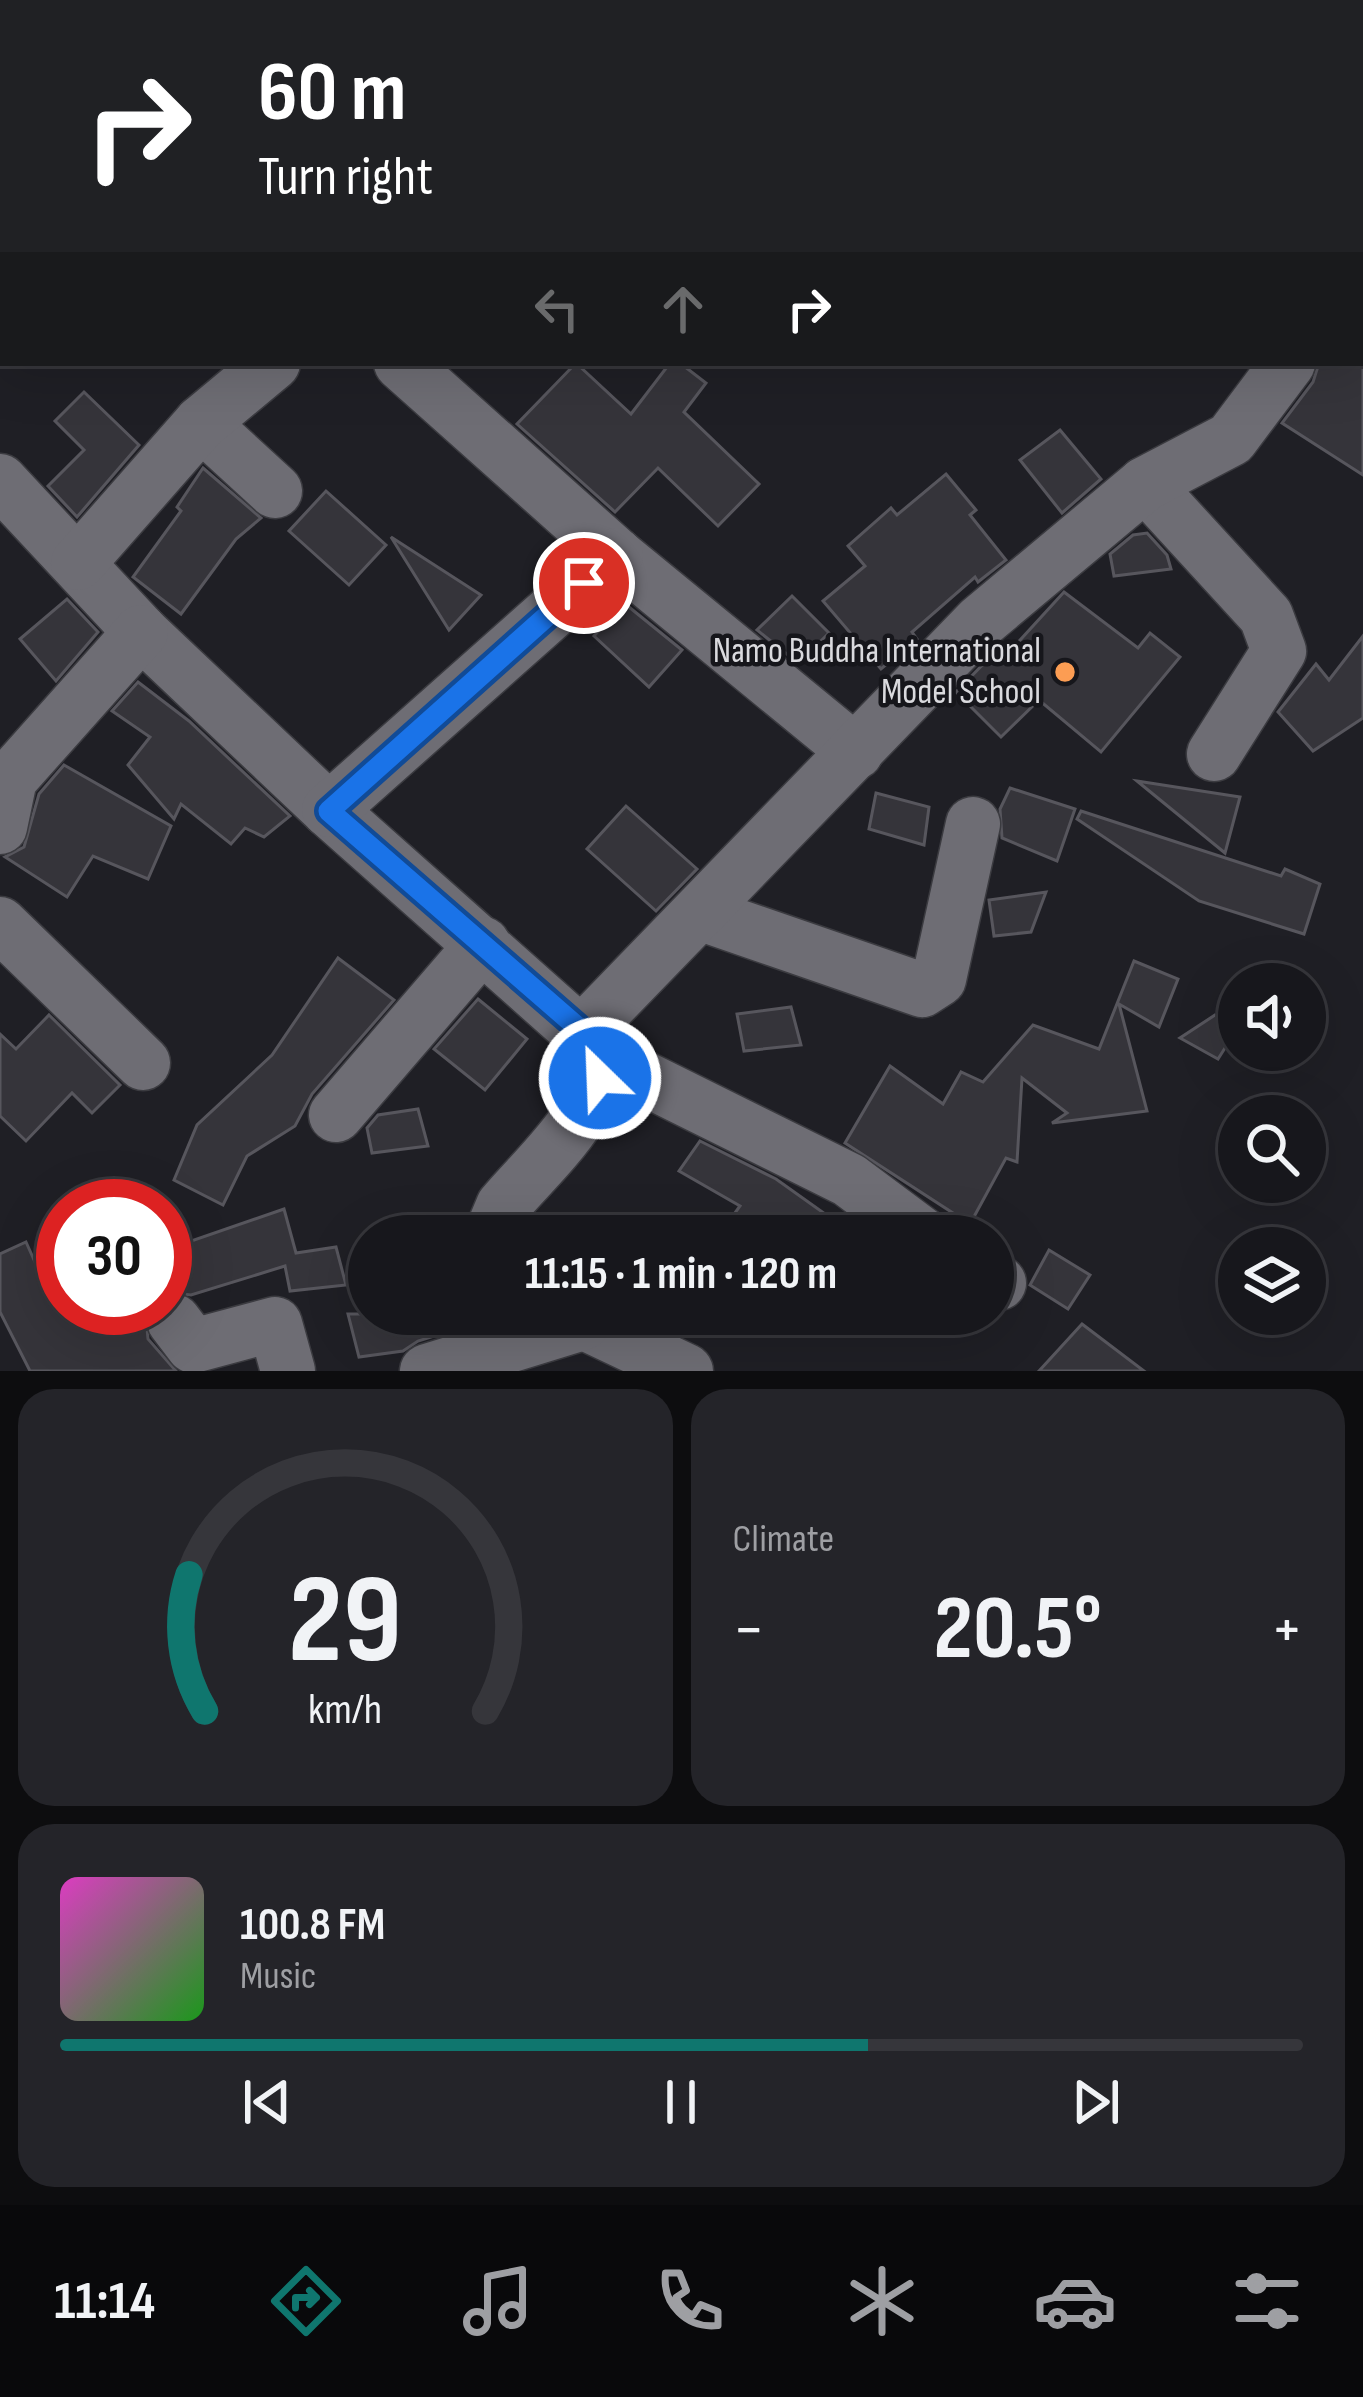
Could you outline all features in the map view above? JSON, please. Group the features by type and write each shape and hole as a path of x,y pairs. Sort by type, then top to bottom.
{"street":[{"path":"78,563 201,423 269,366"},
{"path":"404,366 616,555 856,752"},
{"path":"591,1044 699,913 980,622 1145,484 1231,439 1286,366"},
{"path":"201,423 275,491"},
{"path":"0,481 141,632 329,811 591,1044 849,1180 896,1215"},
{"path":"1145,484 1266,616 1279,651 1214,754"},
{"path":"329,811 616,555"},
{"path":"0,827 10,779 141,632"},
{"path":"699,913 922,990 939,979 973,824"},
{"path":"0,924 142,1063"},
{"path":"336,1115 483,944"},
{"path":"499,1215 583,1108 600,1078 591,1044"},
{"path":"185,1335 193,1346 275,1324 289,1371"},
{"path":"427,1371 527,1335"},
{"path":"610,1335 686,1371"}],"building":[{"path":"573,366 579,366 631,414 668,366 684,366 706,383 684,412 759,484 718,526 658,468 615,512 517,424"},
{"path":"1318,366 1363,366 1363,475 1282,423 1313,382"},
{"path":"84,392 139,445 77,517 48,486 84,450 55,421"},
{"path":"1060,430 1101,479 1062,513 1020,460"},
{"path":"203,468 261,518 236,539 181,614 133,577 181,511 177,507"},
{"path":"946,474 976,510 970,515 1006,560 978,582 975,577 912,632 917,639 881,669 823,601 865,566 848,546 891,508 897,515"},
{"path":"326,491 386,545 349,585 289,531"},
{"path":"1147,533 1167,555 1171,569 1114,576 1110,554 1133,535"},
{"path":"391,537 481,595 449,630"},
{"path":"1064,592 1138,648 1150,633 1180,657 1101,752 1039,700 1001,737 956,692 1003,644 1010,651"},
{"path":"792,596 829,633 798,663 757,630"},
{"path":"67,599 98,632 56,681 20,639"},
{"path":"624,603 682,650 649,687 594,636"},
{"path":"1363,636 1363,718 1313,751 1278,712 1316,664 1329,680"},
{"path":"138,682 189,721 290,816 264,837 245,828 231,844 181,804 174,819 128,765 150,737 112,711"},
{"path":"64,765 171,826 148,879 93,856 67,897 5,857 24,847 39,794"},
{"path":"1137,781 1240,797 1225,853"},
{"path":"1010,788 1075,809 1057,861 1002,838 1000,809"},
{"path":"876,793 929,807 924,845 869,829"},
{"path":"626,806 697,869 656,911 587,849"},
{"path":"1081,811 1281,876 1285,869 1320,884 1304,934 1199,901 1077,819"},
{"path":"1046,892 1031,932 994,936 989,900"},
{"path":"338,958 394,1000 312,1094 295,1126 247,1156 223,1205 192,1189 192,1179 174,1179 197,1125 272,1055"},
{"path":"1134,961 1178,979 1159,1027 1119,1004 1147,1111 1052,1123 1067,1113 1022,1078 1017,1162 1006,1158 975,1215 956,1215 845,1143 890,1066 943,1104 961,1072 983,1082 1033,1025 1099,1049"},
{"path":"478,999 527,1039 485,1090 434,1049"},
{"path":"791,1007 801,1045 744,1051 737,1014"},
{"path":"49,1015 120,1085 92,1113 72,1093 26,1141 0,1116 0,1034 16,1049"},
{"path":"1215,1015 1218,1016 1218,1059 1180,1038"},
{"path":"418,1109 428,1146 372,1153 367,1128 378,1115"},
{"path":"700,1141 776,1179 827,1215 733,1215 740,1206 679,1171"},
{"path":"284,1209 296,1253 336,1247 346,1285 290,1291 285,1266 192,1295 192,1241"},
{"path":"26,1242 36,1264 36,1335 148,1335 176,1371 30,1371 0,1312 0,1254"},
{"path":"1049,1250 1090,1275 1068,1309 1030,1285"},
{"path":"1082,1324 1144,1371 1039,1371"},
{"path":"353,1335 437,1335 403,1351 359,1357"}],"place":[{"name":"Namo Buddha International Model School","path":"1065,672"}],"route":[{"path":"584,583 329,811 583,1032 597,1048 600,1078"}]}
